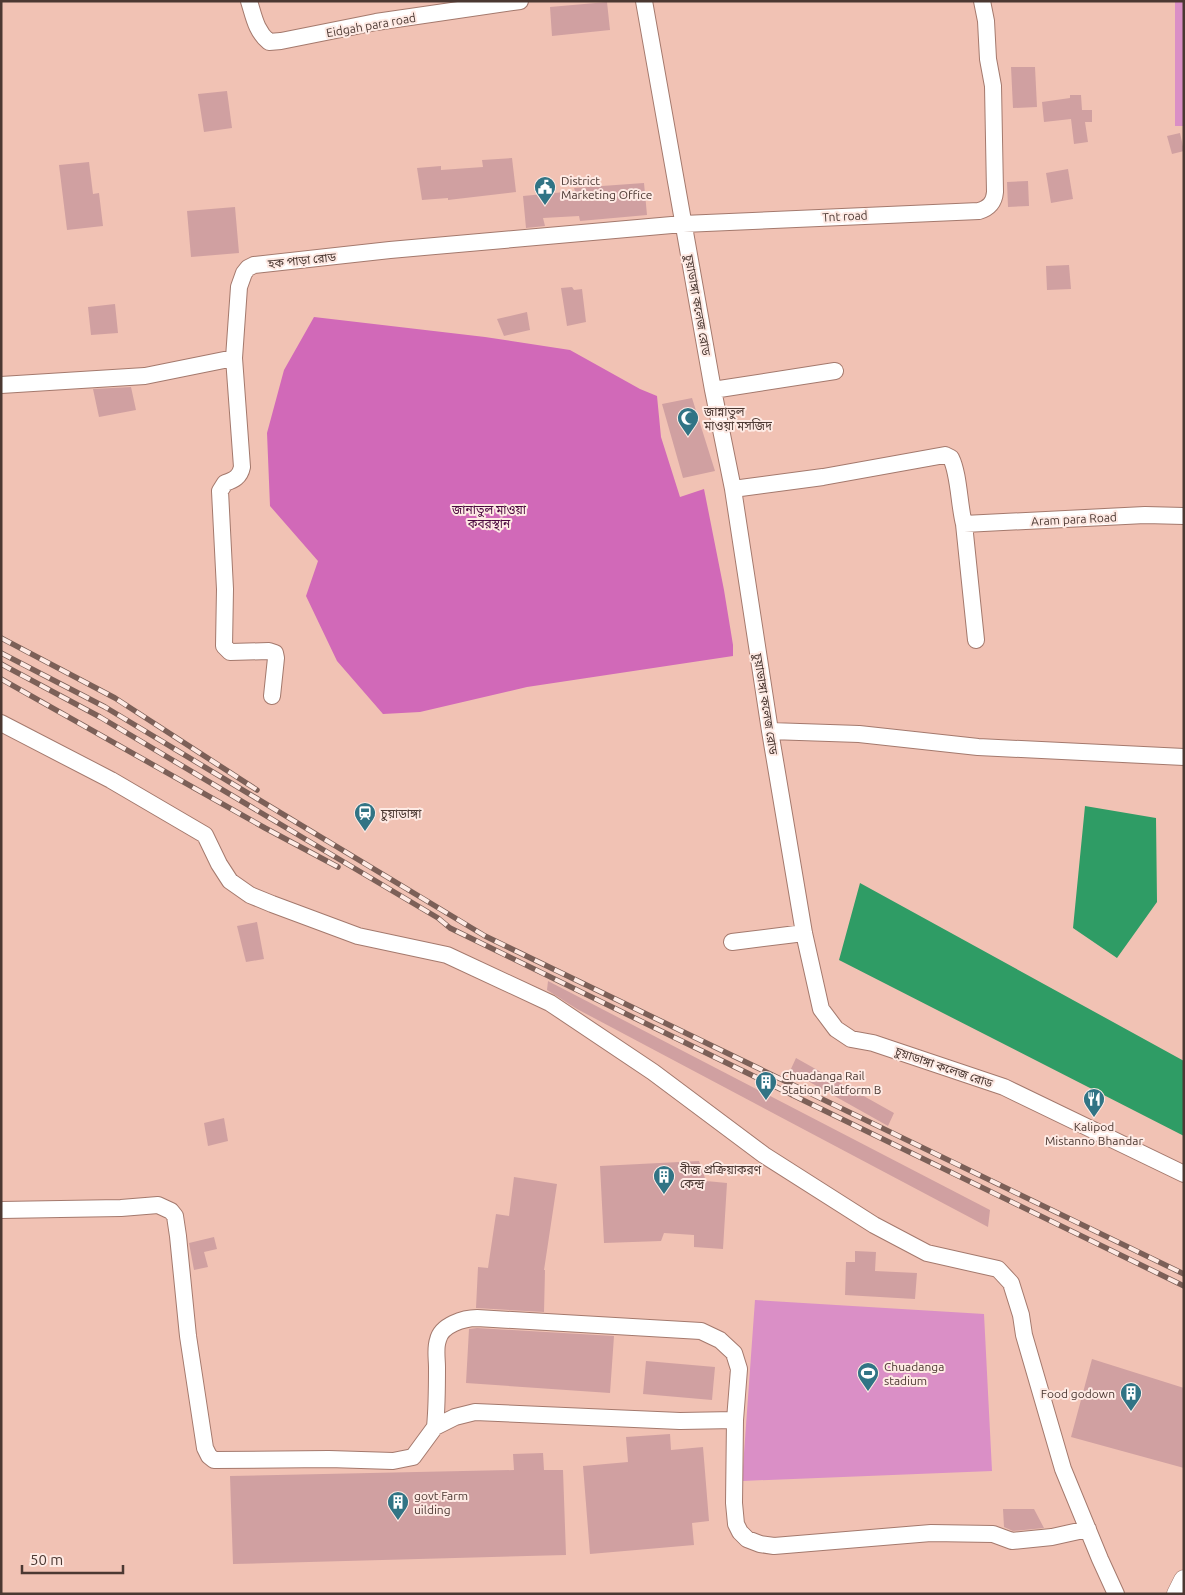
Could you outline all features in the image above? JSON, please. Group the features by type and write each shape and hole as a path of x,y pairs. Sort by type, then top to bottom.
{"main road":[{"path":"1177,1594 1184,1580"}],"street":[{"name":"Eidgah para road","path":"249,1 256,26 261,35 269,42 376,22 520,1"},
{"name":"চুয়াডাঙ্গা কলেজ রোড","path":"644,1 683,224 733,489 770,731 804,933 821,1009 836,1029 851,1039 873,1043 1004,1087 1184,1174"},
{"name":"Tnt road","path":"683,224 979,211 986,209 991,205 995,192 993,86 988,60 986,21 982,1"},
{"name":"হক পাড়া রোড","path":"272,696 275,654 270,651 230,652 224,646 225,589 220,491 225,483 237,477 242,467 234,358 239,288 244,273 248,268 254,265 390,250 683,224"},
{"path":"1,385 145,376 234,358"},
{"path":"714,390 835,371"},
{"path":"733,489 823,477 945,455 951,458 964,524 976,640"},
{"name":"Aram para Road","path":"964,524 1145,515 1184,516"},
{"path":"1,723 111,780 205,836 230,881 250,895 358,936 447,956 550,1003 653,1072 764,1155 874,1225 927,1253 998,1269 1011,1283 1063,1469 1116,1594"},
{"path":"770,731 859,734 978,747 1184,756"},
{"path":"732,942 804,933"},
{"path":"1,1210 121,1208 158,1205 172,1211 175,1216 178,1236 188,1336 205,1448 209,1456 214,1460 329,1459 393,1461 413,1457 435,1427 455,1416 475,1412 680,1421 735,1420"},
{"path":"435,1427 438,1338 455,1322 467,1318 476,1318 701,1330 720,1340 734,1353 739,1369 735,1420 734,1503 736,1524 740,1532 747,1539 760,1544 774,1546 931,1533 993,1534 1012,1541 1052,1537 1088,1530"}],"shaded area":[{"path":"1175,1 1184,1 1184,126 1175,126"},
{"path":"1085,806 1156,818 1157,902 1117,958 1073,928"},
{"path":"860,883 1184,1061 1184,1136 839,960"},
{"name":"Chuadanga stadium","path":"755,1300 984,1314 992,1471 742,1481"}],"green space":[{"name":"জানাতুল মাওয়া কবরস্থান","path":"314,317 485,337 570,350 640,389 657,396 661,437 680,497 704,489 724,590 733,656 527,687 420,712 383,714 337,661 306,596 318,561 270,506 267,433 284,370"}],"building":[{"path":"607,2 610,30 552,36 550,7"},
{"path":"1011,67 1035,67 1037,107 1013,108"},
{"path":"227,91 232,128 204,132 198,94"},
{"path":"1070,95 1081,95 1082,110 1092,110 1092,122 1085,122 1088,142 1074,144 1071,119 1044,122 1042,102 1070,98"},
{"path":"1180,133 1184,151 1172,154 1167,136"},
{"path":"512,158 516,192 448,200 448,198 422,200 417,168 441,166 441,170 483,167 482,160"},
{"path":"89,162 93,194 99,193 103,226 67,230 59,165"},
{"path":"1068,169 1073,199 1051,203 1046,173"},
{"path":"1028,181 1029,206 1008,207 1007,182"},
{"path":"644,183 647,215 580,221 579,216 543,218 545,226 526,228 523,196 575,191 574,188"},
{"path":"235,207 239,253 191,257 187,211"},
{"path":"1069,265 1071,289 1047,290 1046,266"},
{"path":"572,287 574,290 582,289 586,322 567,326 561,288"},
{"path":"115,304 118,333 91,335 88,307"},
{"path":"527,312 530,330 504,336 497,319"},
{"path":"131,387 136,410 99,417 93,389"},
{"name":"জান্নাতুল মাওয়া মসজিদ","path":"692,398 715,471 683,478 662,404"},
{"path":"257,922 264,959 246,962 237,926"},
{"name":"Chuadanga Rail Station Platform B","path":"548,981 990,1210 988,1227 577,1009 547,990"},
{"path":"796,1058 894,1113 888,1126 790,1071"},
{"path":"224,1118 228,1141 208,1146 204,1123"},
{"name":"বীজ প্রক্রিয়াকরণ কেন্দ্র","path":"699,1161 706,1181 727,1183 723,1249 694,1247 694,1235 664,1233 661,1241 604,1243 600,1166"},
{"path":"514,1177 557,1184 544,1270 544,1312 476,1308 478,1267 488,1268 496,1214 509,1216"},
{"path":"214,1237 217,1249 204,1252 208,1267 194,1270 189,1243"},
{"path":"855,1251 876,1252 875,1271 917,1273 915,1299 845,1295 846,1262 855,1262"},
{"path":"469,1329 614,1336 610,1393 466,1383"},
{"name":"Food godown","path":"1092,1359 1184,1388 1184,1468 1071,1437"},
{"path":"646,1361 715,1367 712,1400 643,1394"},
{"path":"670,1434 671,1450 703,1447 709,1521 692,1523 694,1545 590,1554 583,1466 628,1462 626,1437"},
{"name":"govt Farm uilding","path":"543,1453 544,1470 563,1470 566,1555 233,1564 230,1476 514,1470 513,1454"},
{"path":"1003,1509 1034,1509 1044,1528 1013,1531 1004,1527"}],"railway":[{"path":"1,638 115,698 257,790"},
{"path":"1,653 105,707 485,936 1184,1274"},
{"path":"1,664 100,717 438,918 450,928 1184,1286"},
{"path":"1,679 265,828 338,867"}],"place":[{"name":"District Marketing Office","path":"545,206"},
{"name":"জান্নাতুল মাওয়া মসজিদ","path":"688,437"},
{"name":"চুয়াডাঙ্গা","path":"365,832"},
{"name":"Chuadanga Rail Station Platform B","path":"766,1101"},
{"name":"Kalipod Mistanno Bhandar","path":"1094,1118"},
{"name":"বীজ প্রক্রিয়াকরণ কেন্দ্র","path":"664,1195"},
{"name":"Chuadanga stadium","path":"868,1392"},
{"name":"Food godown","path":"1131,1412"},
{"name":"govt Farm uilding","path":"398,1521"}]}
